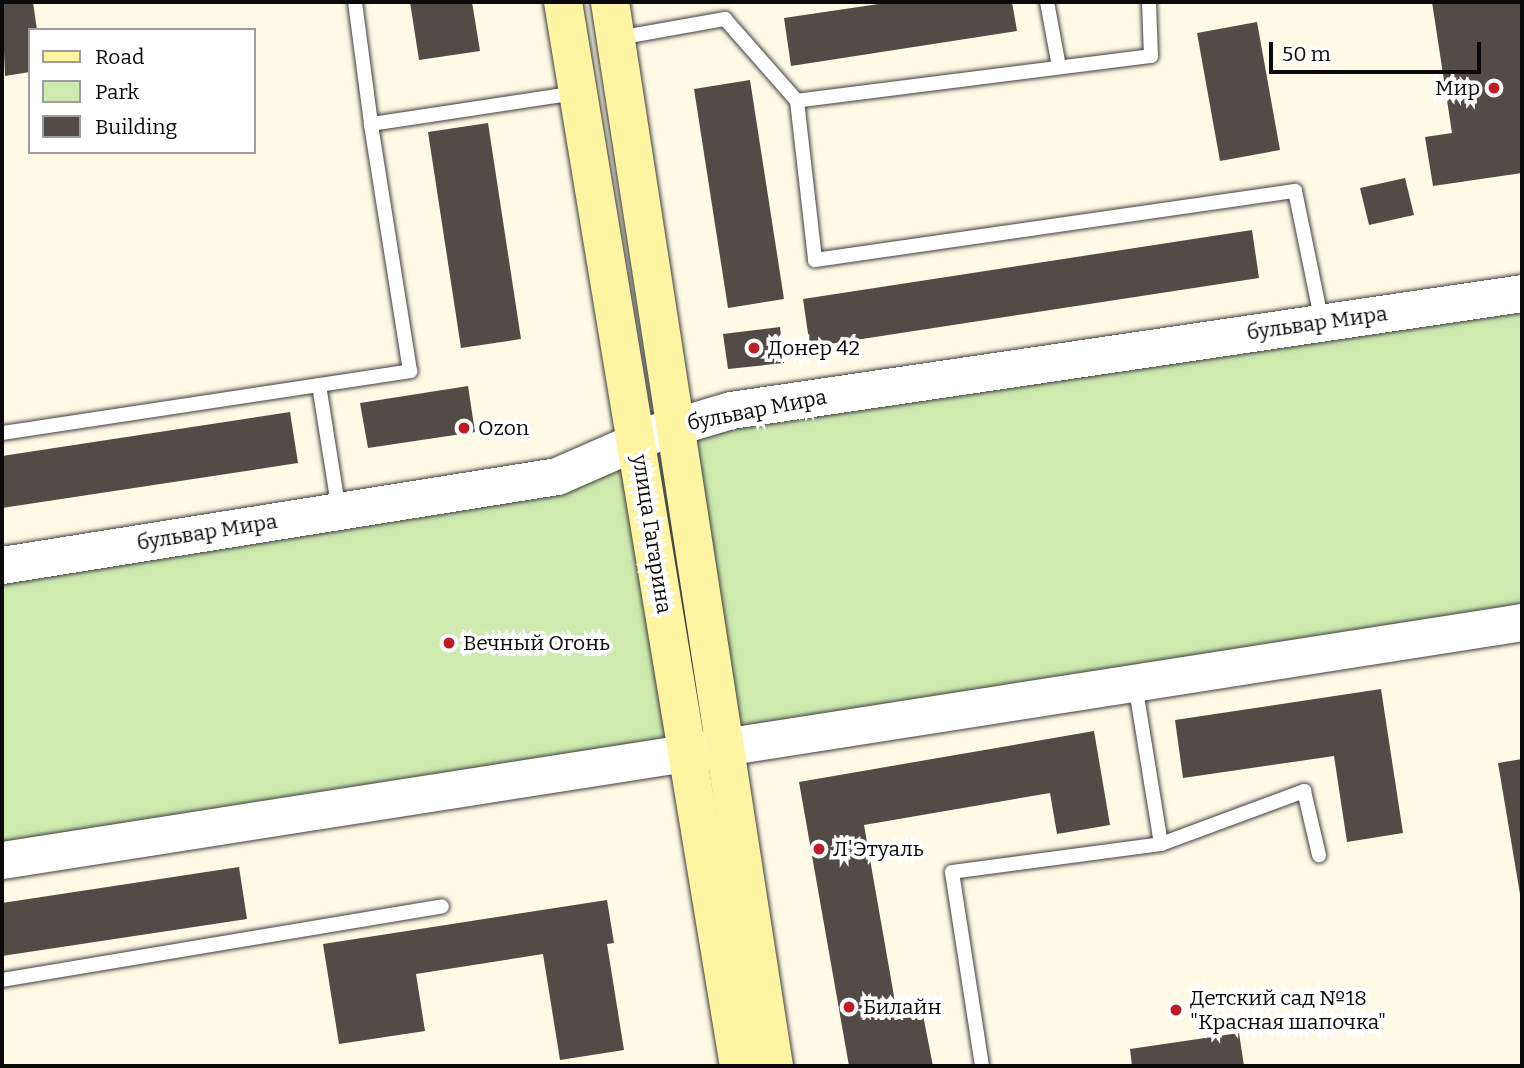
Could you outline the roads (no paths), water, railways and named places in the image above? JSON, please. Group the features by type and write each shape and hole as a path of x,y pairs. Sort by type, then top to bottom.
{"main road":[{"name":"улица Гагарина","path":"563,2 739,1066"},
{"name":"улица Гагарина","path":"610,2 678,425 774,1066"}],"street":[{"name":"бульвар Мира","path":"2,565 557,476 678,425 731,410 1522,293"},
{"path":"2,860 1522,622"}],"lane":[{"path":"2,433 410,371 371,124 355,2"},
{"path":"1047,2 1059,67"},
{"path":"797,100 1151,56 1149,2"},
{"path":"617,38 725,19 797,100 815,260 1295,191 1322,323"},
{"path":"371,124 578,93"},
{"path":"319,385 339,511"},
{"path":"1135,683 1161,844"},
{"path":"982,1066 952,872 1161,844 1304,791 1319,855"},
{"path":"2,980 442,906"}],"place":[{"name":"Мир","path":"1494,88"},
{"name":"Донер 42","path":"754,348"},
{"name":"Ozon","path":"464,428"},
{"name":"Вечный Огонь","path":"449,643"},
{"name":"Л'Этуаль","path":"819,849"},
{"name":"Билайн","path":"849,1007"},
{"name":"Детский сад №18 \"Красная шапочка\"","path":"1176,1010"}]}
